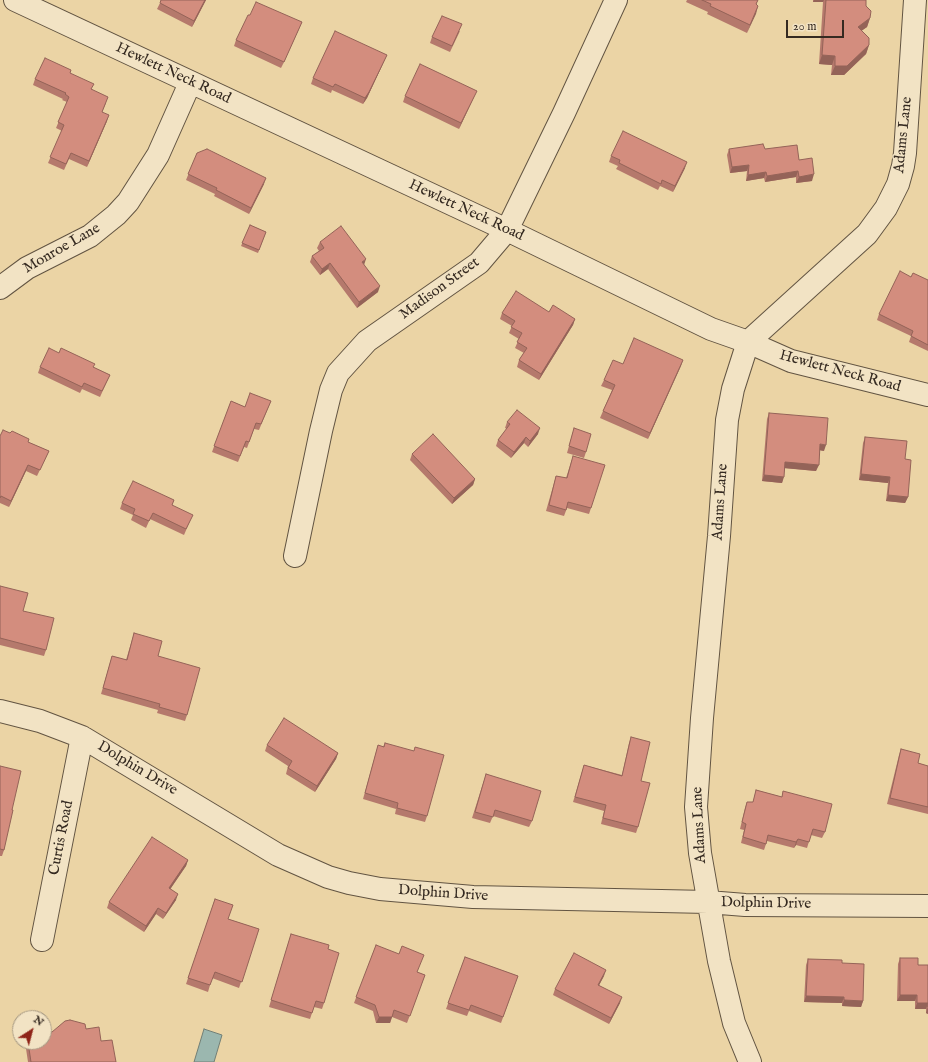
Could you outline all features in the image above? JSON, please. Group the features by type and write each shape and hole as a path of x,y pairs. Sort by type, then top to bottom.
{"street":[{"name":"Hewlett Neck Road","path":"15,0 507,230 711,329 748,342 791,361 928,395"},
{"name":"Madison Street","path":"295,556 321,431 331,390 338,373 367,341 479,263 507,230 564,113 616,0"},
{"name":"Adams Lane","path":"750,1062 734,1023 719,961 700,853 696,807 702,718 719,536 727,420 733,389 748,342 867,234 886,208 898,184 905,153 915,0"},
{"name":"Monroe Lane","path":"0,288 28,268 90,236 116,215 128,202 158,155 190,83"},
{"name":"Dolphin Drive","path":"0,711 40,721 82,737 278,855 328,877 349,883 380,889 473,897 708,902 745,905 928,906"},
{"name":"Curtis Road","path":"42,940 82,737"}],"water":[{"path":"204,1029 222,1035 214,1062 194,1062"}],"building":[{"path":"161,0 205,0 194,21 160,3"},
{"path":"702,0 758,0 756,4 758,6 750,25 710,6 711,4"},
{"path":"826,0 866,0 866,6 871,11 870,18 858,27 869,38 869,45 847,66 835,66 835,56 822,55"},
{"path":"256,2 302,22 284,62 236,40"},
{"path":"442,16 462,24 452,46 432,37"},
{"path":"335,31 387,55 365,98 335,84 333,87 313,78"},
{"path":"45,58 71,70 70,73 94,84 91,89 108,97 102,112 109,115 89,161 71,153 66,164 50,157 64,125 58,122 69,97 65,94 66,93 35,79"},
{"path":"420,64 477,91 461,123 405,96"},
{"path":"623,131 687,162 675,186 662,180 661,184 619,163 620,160 611,156"},
{"path":"763,144 765,149 797,145 799,160 812,158 814,174 799,177 798,171 767,176 766,172 748,175 749,165 732,167 729,149"},
{"path":"207,149 266,178 251,208 216,190 217,188 188,174 197,153"},
{"path":"250,225 266,232 259,250 242,243"},
{"path":"341,226 366,259 362,262 380,286 359,302 330,263 322,269 312,256 324,248 320,242"},
{"path":"900,271 911,277 913,273 928,280 928,345 911,336 913,331 879,314"},
{"path":"516,291 549,312 553,305 575,319 541,374 519,360 527,348 517,342 522,333 511,327 515,321 502,313"},
{"path":"634,338 683,360 650,433 603,411 615,385 604,380 613,360 623,364"},
{"path":"49,348 59,353 61,348 95,364 93,367 110,375 102,391 84,383 82,387 40,367"},
{"path":"250,393 271,401 261,424 256,423 249,442 246,441 240,456 214,446 231,401 245,407"},
{"path":"517,410 540,428 530,441 526,437 514,452 498,440 510,424 507,422"},
{"path":"769,413 828,418 826,445 820,444 819,465 785,462 784,477 764,475"},
{"path":"574,428 591,434 586,452 569,446"},
{"path":"3,430 10,433 12,431 29,439 28,442 49,451 40,470 28,465 11,501 1,496 0,498 0,436"},
{"path":"433,434 475,479 454,498 412,454"},
{"path":"865,437 907,441 905,459 911,460 908,497 888,495 890,477 861,474"},
{"path":"573,456 605,465 591,508 568,502 566,510 549,505 556,476 567,478"},
{"path":"133,481 174,500 172,505 193,515 186,529 153,513 149,521 133,514 135,509 122,503"},
{"path":"0,586 28,593 23,611 54,618 46,650 0,638"},
{"path":"134,633 162,641 158,656 200,668 187,715 159,707 160,704 103,688 112,656 127,660"},
{"path":"284,718 338,753 317,786 288,768 292,761 267,745"},
{"path":"631,737 650,742 641,781 650,783 638,827 603,818 606,805 575,797 584,765 622,776"},
{"path":"385,743 414,751 415,747 444,755 427,816 397,808 398,803 365,793 378,745 384,747"},
{"path":"901,749 920,754 918,763 928,766 928,807 890,798"},
{"path":"0,766 21,771 4,850 0,849"},
{"path":"486,774 541,791 532,821 495,810 493,817 475,812"},
{"path":"756,790 782,797 783,791 832,804 825,832 813,829 809,842 798,839 796,842 768,835 766,844 743,837 746,824 742,822 747,802 753,802"},
{"path":"152,837 188,860 169,888 178,894 166,913 158,908 146,926 109,902"},
{"path":"215,899 233,905 228,919 259,929 242,982 215,972 210,985 188,978"},
{"path":"291,934 329,945 328,949 339,953 324,1003 316,1001 312,1013 271,1000"},
{"path":"376,945 399,954 402,946 424,955 417,972 425,975 410,1016 394,1010 392,1017 379,1017 375,1005 356,997"},
{"path":"574,953 606,970 598,985 622,997 611,1018 555,989"},
{"path":"465,957 518,976 503,1017 471,1005 469,1010 448,1003"},
{"path":"900,958 918,958 918,965 928,965 928,1003 917,1003 917,995 900,995"},
{"path":"808,959 842,960 842,963 864,964 863,1001 844,1000 844,997 806,996"},
{"path":"70,1020 85,1024 86,1029 99,1027 101,1041 112,1040 116,1062 31,1062 29,1050 52,1050 52,1032 65,1021"}]}
